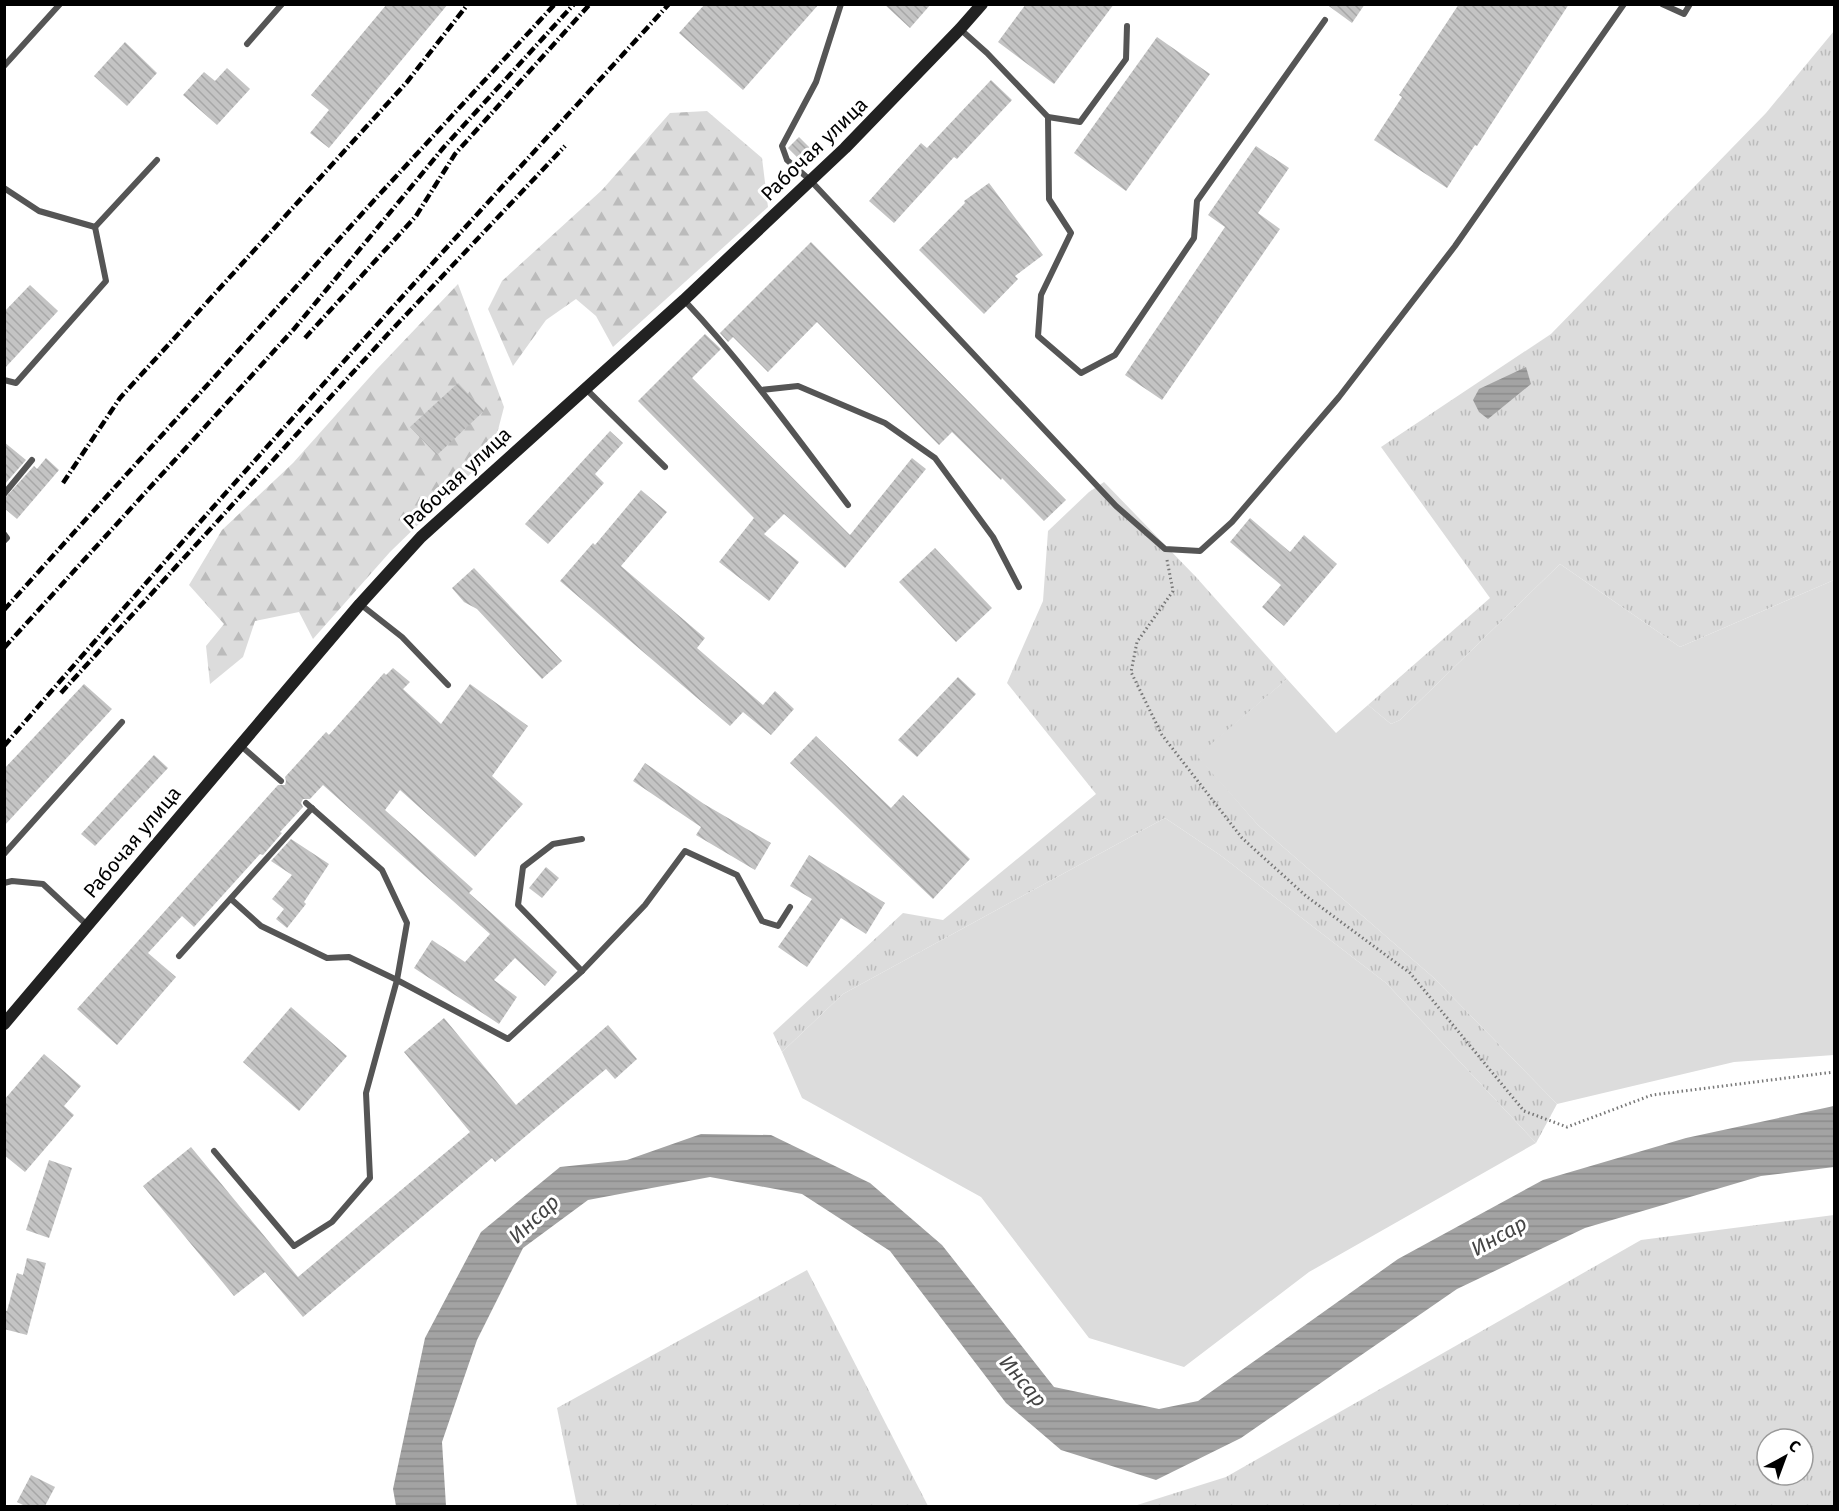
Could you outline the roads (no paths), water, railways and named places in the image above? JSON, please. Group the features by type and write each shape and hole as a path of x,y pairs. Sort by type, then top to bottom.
{"street":[{"name":"Рабочая улица","path":"4,1024 360,604 421,537 584,387 684,300 845,148 982,4"}],"lane":[{"path":"4,66 60,4"},
{"path":"247,44 282,4"},
{"path":"841,4 816,82 782,146 787,160 810,180 1116,507 1165,549 1200,551 1224,530 1339,397 1455,246 1624,4"},
{"path":"1662,4 1684,14 1690,4"},
{"path":"1048,117 1049,199 1071,233 1041,295 1038,336 1081,373 1115,355 1194,238 1197,201 1325,20"},
{"path":"960,29 987,52 1048,117 1080,122 1126,59 1127,26"},
{"path":"95,227 157,160"},
{"path":"4,188 39,211 95,227"},
{"path":"4,380 16,383 106,281 95,227"},
{"path":"684,300 718,336 761,390 848,506"},
{"path":"761,390 798,386 885,423 935,458 993,537 1019,587"},
{"path":"584,387 665,466"},
{"path":"4,494 32,460"},
{"path":"4,534 7,538 4,541"},
{"path":"360,604 402,637 448,685"},
{"path":"4,854 123,722"},
{"path":"240,745 281,781"},
{"path":"214,1151 294,1246 332,1222 370,1178 366,1093 397,980 407,923 382,870 306,803"},
{"path":"179,956 312,808"},
{"path":"582,839 553,844 523,867 518,905 582,971"},
{"path":"231,899 261,926 327,958 349,957 397,980 508,1040 582,971 645,905 685,851 737,875 762,921 778,926 790,907"},
{"path":"4,883 12,881 43,884 88,926"}],"water":[{"path":"1526,367 1531,384 1488,419 1479,412 1473,400 1479,389"},
{"name":"Инсар","path":"1834,1106 1834,1167 1761,1176 1585,1228 1457,1289 1241,1438 1156,1480 1061,1450 1006,1403 890,1251 802,1194 710,1177 588,1200 523,1248 477,1340 442,1442 446,1506 396,1506 393,1489 425,1338 481,1232 560,1167 627,1160 701,1134 771,1135 870,1183 942,1245 1054,1387 1159,1409 1198,1401 1398,1259 1543,1180 1686,1138"}],"railway":[{"path":"63,483 120,398 407,82 468,4"},
{"path":"4,610 555,4"},
{"path":"4,648 294,329 444,147 574,4"},
{"path":"305,338 416,216 455,154 590,4"},
{"path":"4,746 251,465 669,4"},
{"path":"61,693 387,335 565,146"}]}
